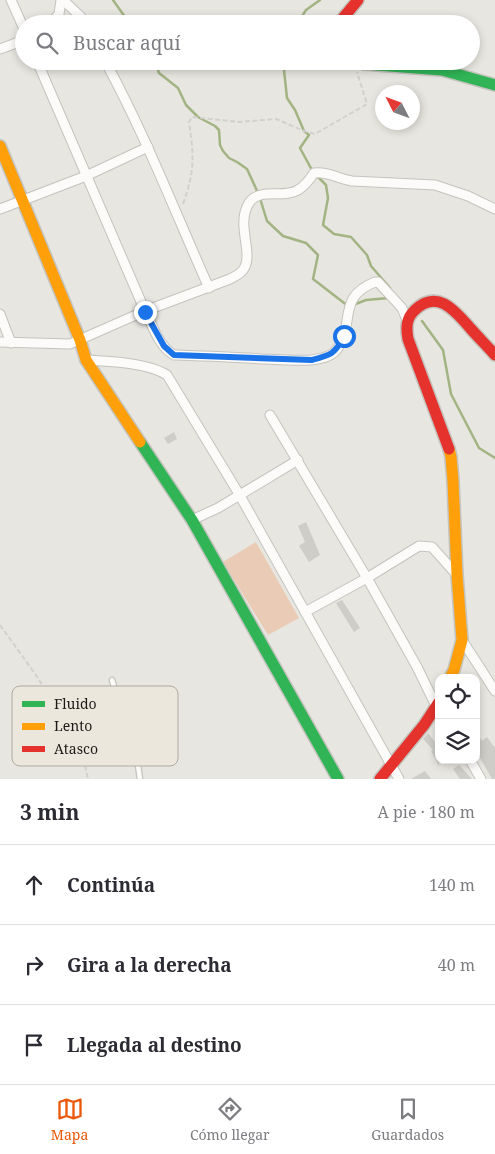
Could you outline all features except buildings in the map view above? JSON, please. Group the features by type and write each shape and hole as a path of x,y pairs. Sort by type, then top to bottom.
{"main road":[{"path":"346,15 358,0"},
{"path":"442,70 495,85"},
{"path":"0,146 80,340 86,360 192,520 338,779"},
{"path":"452,674 462,640 457,575 454,481 444,434 408,340 406,330 410,316 432,300 441,302 452,308 495,355"},
{"path":"380,779 435,711"}],"street":[{"path":"12,0 18,15"},
{"path":"58,15 62,0 79,15"},
{"path":"0,49 15,43"},
{"path":"41,70 145,312 164,346 174,355 291,360 312,360 329,356 338,348 344,336 348,318 348,306 352,299 375,282 378,282 410,316"},
{"path":"110,70 148,147 177,218 209,288"},
{"path":"0,209 86,176 148,147"},
{"path":"0,342 70,344 230,279 242,271 247,261 247,246 243,235 249,203 259,195 287,194 298,191 314,173 322,172 352,181 435,184 468,196 495,209"},
{"path":"0,314 11,343"},
{"path":"86,360 122,363 161,371 167,375 239,494 399,779"},
{"path":"270,415 367,578 435,701"},
{"path":"192,520 218,508 298,460"},
{"path":"305,612 367,578 419,546 432,547 457,575"},
{"path":"462,640 495,690"},
{"path":"473,764 482,779"}],"lane":[{"path":"112,680 114,686"},
{"path":"138,766 140,779"}],"path":[{"path":"177,218 192,180 193,150 190,119 198,117 239,122 276,119 316,134 367,104 358,70"},
{"path":"0,625 43,686"},
{"path":"85,766 88,779"}],"shaded area":[{"path":"256,542 299,618 268,635 223,562"}],"waterway":[{"path":"113,0 124,15"},
{"path":"303,15 306,10 320,0"},
{"path":"158,70 159,73 178,88 186,105 198,117 219,130 220,145 223,151 229,158 247,169 259,195 267,221 283,236 306,243 318,255 313,279 348,306"},
{"path":"284,70 287,98 295,110 304,131 309,135 300,148 313,172"},
{"path":"317,176 326,185 328,198 323,225 334,234 351,237 367,255 371,266 390,288"},
{"path":"353,305 366,300 389,298"},
{"path":"422,321 443,350 451,394 479,448 495,458"}],"traffic: fast":[{"path":"442,70 495,85"},
{"path":"140,442 192,520 338,779"}],"traffic: slow":[{"path":"0,146 80,340 86,360 140,442"},
{"path":"449,449 453,481 462,640 452,674"}],"traffic: jam":[{"path":"346,15 358,0"},
{"path":"449,449 408,339 408,320 415,310 423,304 431,301 439,302 453,310 495,355"},
{"path":"380,779 424,725 435,708"}],"route":[{"path":"145,312 164,346 174,355 312,360 329,356 338,348 344,336"}]}
